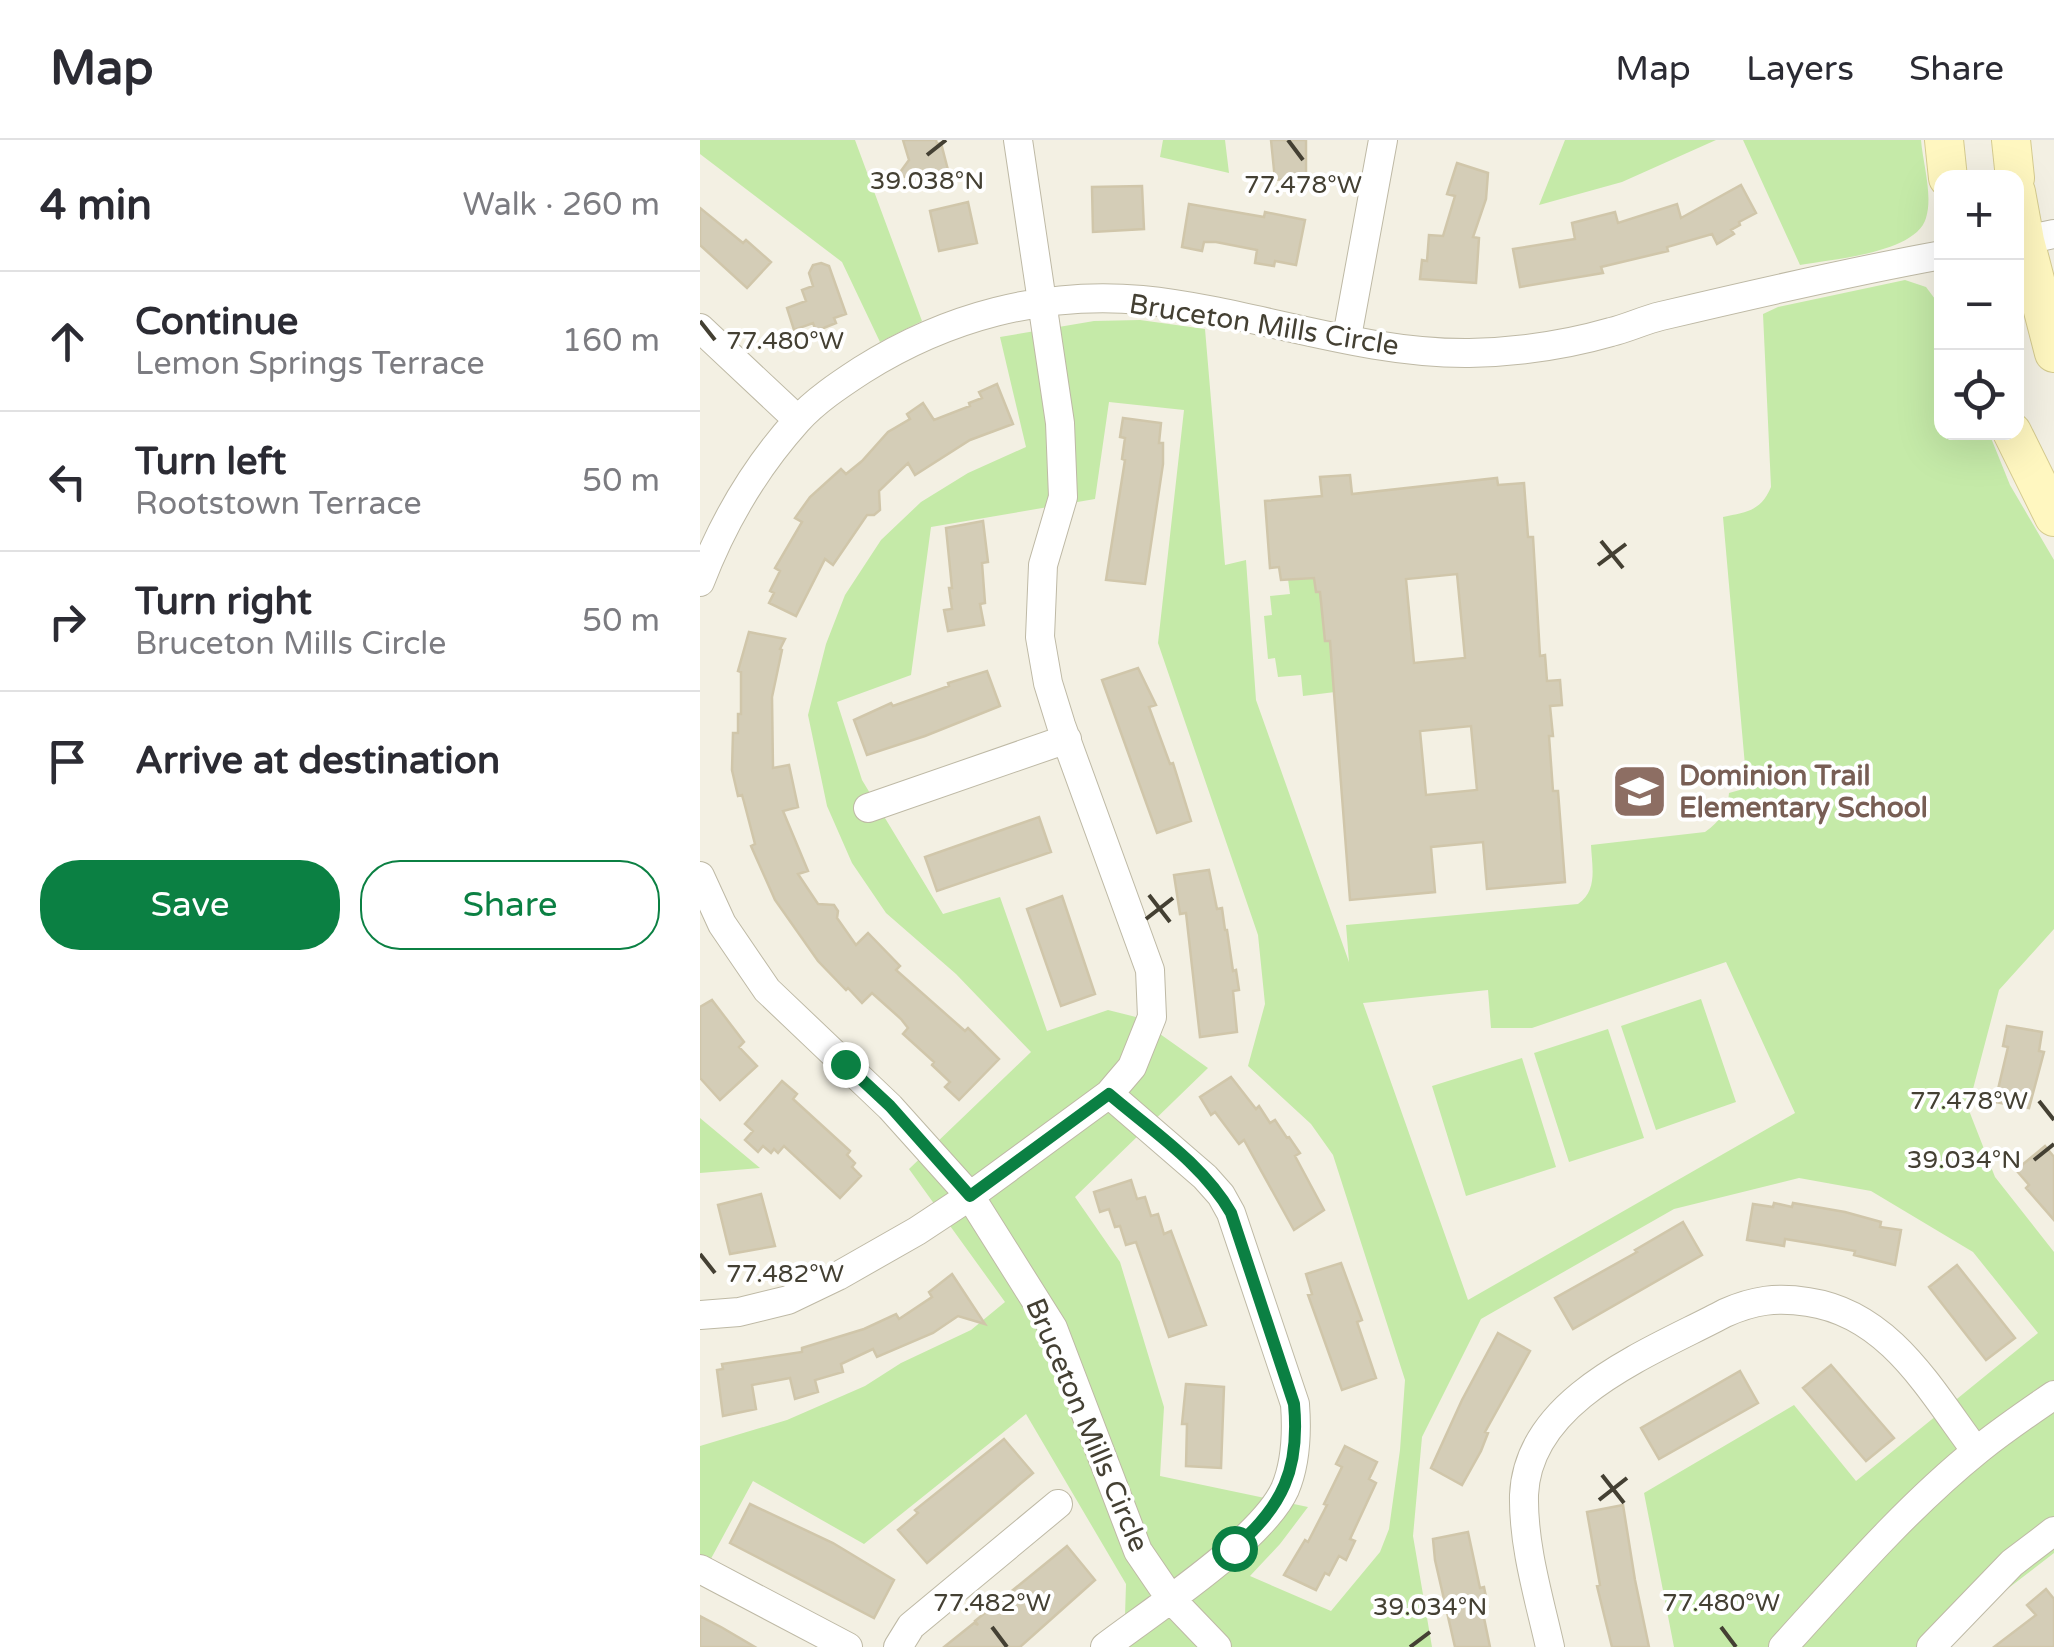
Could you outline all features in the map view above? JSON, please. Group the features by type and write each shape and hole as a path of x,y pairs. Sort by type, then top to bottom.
{"main road":[{"path":"1944,140 1947,170"},
{"path":"2012,140 2014,170"},
{"path":"2032,239 2054,353"},
{"path":"2016,440 2054,517"}],"street":[{"path":"700,1315 738,1312 788,1300 902,1240 970,1196 1109,1094 1132,1067 1152,1016 1150,970 1048,682 1040,637 1043,565 1063,497 1064,468 1018,140"},
{"path":"1347,337 1383,140"},
{"name":"Bruceton Mills Circle","path":"700,582 716,539 742,493 798,420 847,380 894,350 952,324 998,310 1043,301 1141,300 1420,351 1513,350 1611,332 1654,318 1934,257"},
{"path":"700,328 798,420"},
{"path":"868,808 1067,738"},
{"name":"Bruceton Mills Circle","path":"700,876 722,924 767,990 890,1106 970,1196 1053,1328 1138,1551 1170,1598 1217,1647"},
{"path":"1105,1647 1260,1526 1284,1490 1293,1460 1294,1404 1231,1213 1221,1195 1109,1094"},
{"path":"1550,1647 1524,1515 1524,1490 1539,1445 1552,1423 1591,1385 1748,1302 1785,1299 1822,1304 1853,1315 1903,1354 1976,1451"},
{"path":"1783,1647 1847,1576 1976,1451 2054,1395"},
{"path":"898,1647 911,1626 1058,1504"},
{"path":"1932,1647 2012,1563 2054,1531"},
{"path":"700,1569 848,1647"}],"green space":[{"path":"700,140 855,140 922,321 880,342 842,262 700,154"},
{"path":"1163,140 1225,140 1229,173 1160,157"},
{"path":"1565,140 1716,140 1622,182 1539,205"},
{"path":"1743,140 1921,140 1928,190 1926,218 1919,230 1890,247 1800,265"},
{"path":"1905,280 1926,287 1934,298 1934,440 1992,440 2010,485 2054,560 2054,929 1999,990 1968,1108 1995,1177 2054,1252 2054,1553 1989,1603 1949,1647 1674,1647 1644,1493 1794,1405 1856,1481 2038,1333 1973,1252 1871,1191 1799,1178 1674,1209 1481,1319 1422,1437 1413,1536 1432,1647 1124,1647 1126,1584 1026,1414 864,1544 753,1481 700,1579 700,1446 787,1420 865,1386 901,1363 971,1330 1005,1302 909,1169 1031,1052 956,974 886,913 852,863 827,806 808,715 826,644 845,595 881,540 921,502 968,473 1026,447 1000,337 1094,321 1140,320 1205,329 1225,565 1246,560 1256,700 1349,962 1346,925 1578,904 1591,885 1591,845 1705,832 1722,815 1729,793 1747,788 1723,517 1758,506 1771,487 1763,314 1778,307","holes":["1109,402 1184,410 1158,643 1258,935 1265,1004 1248,1066 1311,1124 1333,1155 1405,1380 1389,1529 1380,1552 1331,1611 1250,1576 1308,1507 1160,1476 1164,1407 1120,1262 1075,1197 1208,1068 1136,1017 1108,1010 1047,1031 1000,897 943,914 862,780 837,702 911,675 931,527 1095,499","1726,962 1795,1113 1468,1300 1363,1003 1488,990 1491,1028 1532,1028"]},
{"path":"1314,578 1316,592 1320,592 1325,641 1330,641 1335,692 1303,696 1301,675 1278,677 1275,658 1268,659 1264,616 1272,615 1270,596 1290,594 1288,579"},
{"path":"1701,999 1736,1102 1656,1130 1621,1026"},
{"path":"1608,1029 1644,1138 1569,1162 1534,1053"},
{"path":"1522,1058 1556,1167 1466,1196 1432,1086"},
{"path":"700,1118 760,1168 700,1173"}],"building":[{"path":"903,140 941,143 948,170 913,179 898,175 909,160"},
{"path":"1271,140 1306,140 1306,177 1275,180"},
{"path":"1457,163 1488,173 1486,199 1473,237 1479,238 1476,283 1420,279 1422,260 1427,261 1429,235 1443,236 1455,196 1447,194"},
{"path":"1741,185 1756,213 1739,222 1731,230 1734,234 1717,244 1712,234 1667,247 1668,251 1601,267 1603,273 1520,287 1513,249 1575,239 1572,223 1615,212 1618,223 1677,204 1681,218"},
{"path":"1142,186 1144,229 1093,232 1092,187"},
{"path":"968,202 977,243 939,251 930,211"},
{"path":"1189,204 1305,220 1296,265 1255,263 1257,250 1216,242 1204,242 1202,251 1182,247"},
{"path":"700,208 771,262 747,288 700,245"},
{"path":"813,265 829,266 846,314 816,331 813,323 794,330 787,308 806,301 802,290 813,286 809,273"},
{"path":"997,384 1013,424 970,440 915,475 908,463 879,491 880,510 867,515 833,565 825,559 796,616 769,603 780,571 775,568 802,522 795,518 810,497 841,469 846,474 862,461 888,432 910,419 907,414 923,403 934,420 970,406 969,403 982,398 979,392"},
{"path":"1123,418 1161,423 1163,464 1145,584 1106,580 1125,460 1125,438 1120,437"},
{"path":"1350,475 1352,494 1497,478 1498,485 1524,483 1528,537 1533,537 1540,656 1545,655 1547,681 1560,680 1562,705 1550,706 1553,736 1549,736 1565,882 1487,889 1483,842 1431,847 1435,892 1350,900 1330,641 1325,641 1320,592 1316,592 1314,578 1281,580 1279,567 1270,568 1265,501 1322,496 1320,477","holes":["1457,574 1465,658 1414,663 1406,579","1471,726 1477,790 1426,795 1420,731"]},
{"path":"983,521 988,562 982,563 985,603 980,604 984,625 948,631 944,610 952,609 952,588 946,528"},
{"path":"749,632 785,639 772,697 773,768 789,765 798,807 783,811 808,871 798,874 818,904 834,905 837,918 856,945 868,933 900,966 896,970 965,1031 968,1028 999,1059 959,1100 945,1087 950,1082 932,1065 934,1062 903,1034 908,1028 901,1019 872,993 862,1003 846,990 818,961 775,900 751,846 755,844 732,770 733,733 738,733 741,714 738,671"},
{"path":"1138,668 1156,705 1149,707 1170,764 1173,763 1191,821 1157,833 1102,680"},
{"path":"987,671 1000,706 867,755 854,720 891,703 893,706"},
{"path":"1039,817 1051,852 937,891 925,857"},
{"path":"1209,870 1217,909 1222,908 1233,971 1236,970 1239,990 1233,991 1237,1032 1200,1037 1186,913 1180,914 1174,875"},
{"path":"1062,896 1095,994 1061,1006 1027,909"},
{"path":"712,1000 744,1042 739,1047 757,1066 720,1100 700,1078 700,1007"},
{"path":"2007,1026 2042,1032 2039,1051 2044,1052 2029,1108 1995,1102 2008,1047 2003,1046"},
{"path":"1231,1077 1256,1109 1259,1106 1270,1123 1275,1120 1289,1137 1300,1153 1295,1156 1324,1210 1294,1230 1244,1140 1239,1144 1215,1112 1211,1115 1200,1097"},
{"path":"782,1081 797,1094 793,1099 850,1151 847,1155 855,1163 852,1167 861,1176 840,1198 784,1146 778,1153 763,1146 758,1152 745,1140 753,1131 745,1124"},
{"path":"2045,1146 2054,1157 2054,1220 2016,1170"},
{"path":"1131,1180 1137,1199 1145,1197 1151,1216 1158,1214 1164,1234 1171,1231 1206,1325 1169,1337 1136,1242 1126,1245 1109,1209 1100,1212 1094,1192"},
{"path":"761,1194 775,1246 730,1254 718,1205"},
{"path":"1774,1203 1845,1212 1881,1222 1880,1227 1901,1230 1895,1265 1822,1245 1785,1239 1784,1246 1747,1240 1753,1204 1773,1207"},
{"path":"1683,1222 1702,1255 1573,1329 1555,1298"},
{"path":"1341,1263 1362,1320 1357,1322 1376,1378 1342,1390 1308,1295 1312,1294 1306,1274"},
{"path":"1957,1265 2015,1338 1986,1360 1929,1287"},
{"path":"952,1274 985,1324 958,1316 933,1333 877,1357 873,1349 841,1364 843,1372 815,1380 818,1392 795,1399 790,1378 752,1385 756,1409 723,1416 717,1370 723,1369 722,1364 802,1352 802,1348 864,1329 896,1314 899,1319 932,1297 929,1292"},
{"path":"1498,1333 1530,1351 1485,1432 1488,1433 1481,1451 1462,1485 1431,1468"},
{"path":"1831,1365 1894,1438 1866,1461 1803,1388"},
{"path":"1740,1371 1758,1403 1659,1459 1641,1428"},
{"path":"1186,1384 1224,1387 1221,1468 1186,1466 1187,1424 1182,1424"},
{"path":"1004,1439 1033,1473 927,1563 898,1530 918,1513 915,1510"},
{"path":"1345,1446 1377,1462 1369,1479 1376,1483 1350,1539 1355,1541 1346,1560 1339,1556 1316,1590 1284,1575 1305,1540 1308,1542 1327,1505 1324,1504 1342,1467 1336,1464"},
{"path":"750,1504 833,1543 894,1580 874,1618 730,1543"},
{"path":"1623,1505 1649,1647 1612,1647 1597,1586 1600,1585 1587,1512"},
{"path":"1468,1532 1488,1607 1484,1618 1490,1647 1455,1647 1435,1560 1433,1539"},
{"path":"1067,1546 1095,1580 1020,1647 944,1647 974,1623 978,1625 975,1621"},
{"path":"2046,1589 2054,1599 2054,1647 1994,1647 2036,1615 2027,1605"},
{"path":"700,1616 721,1627 755,1647 700,1647"}],"place":[{"name":"Dominion Trail Elementary School","path":"1640,792"}],"route":[{"path":"845,1064 890,1106 970,1196 1109,1094 1221,1195 1231,1213 1296,1419 1293,1460 1284,1490 1260,1526 1234,1548"}]}
